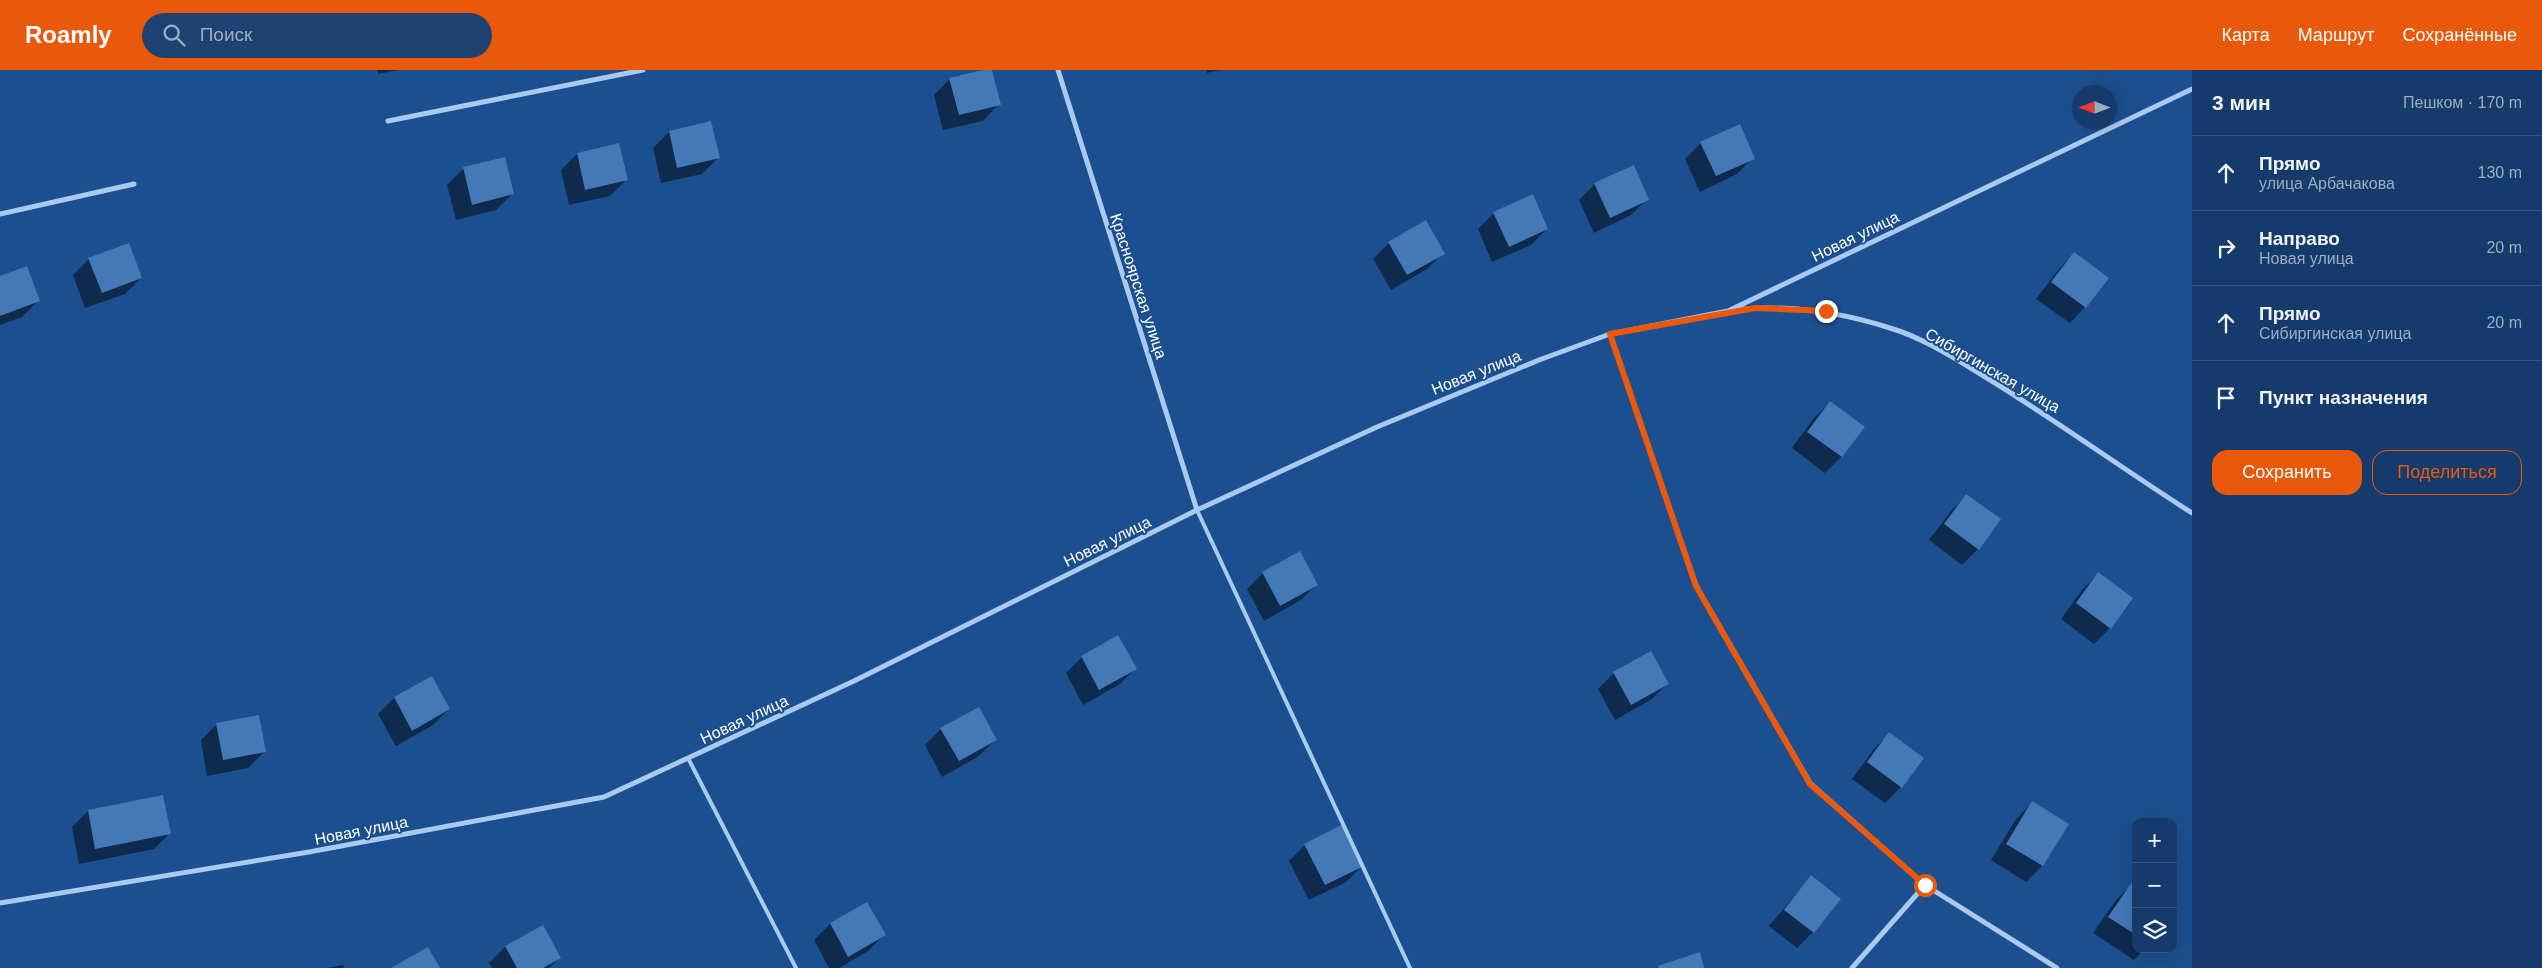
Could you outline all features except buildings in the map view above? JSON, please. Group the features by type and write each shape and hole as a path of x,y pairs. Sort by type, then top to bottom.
{"street":[{"path":"388,120 643,70"},
{"name":"Красноярская улица","path":"1058,70 1197,510"},
{"name":"Новая улица","path":"0,903 309,852 604,797 854,681 1197,510 1377,427 1539,360 1610,334 1728,311 2192,89"},
{"path":"0,214 134,184"},
{"name":"Сибиргинская улица","path":"1728,311 1755,308 1826,311 1892,328 1950,356 2057,421 2192,513"},
{"path":"1610,334 1696,586 1810,784 1925,885 2057,968"},
{"path":"1852,968 1925,885"}],"lane":[{"path":"1197,510 1410,968"},
{"path":"688,758 796,968"}],"route":[{"path":"1826,311 1755,308 1728,311 1610,334 1696,586 1810,784 1925,885"}]}
